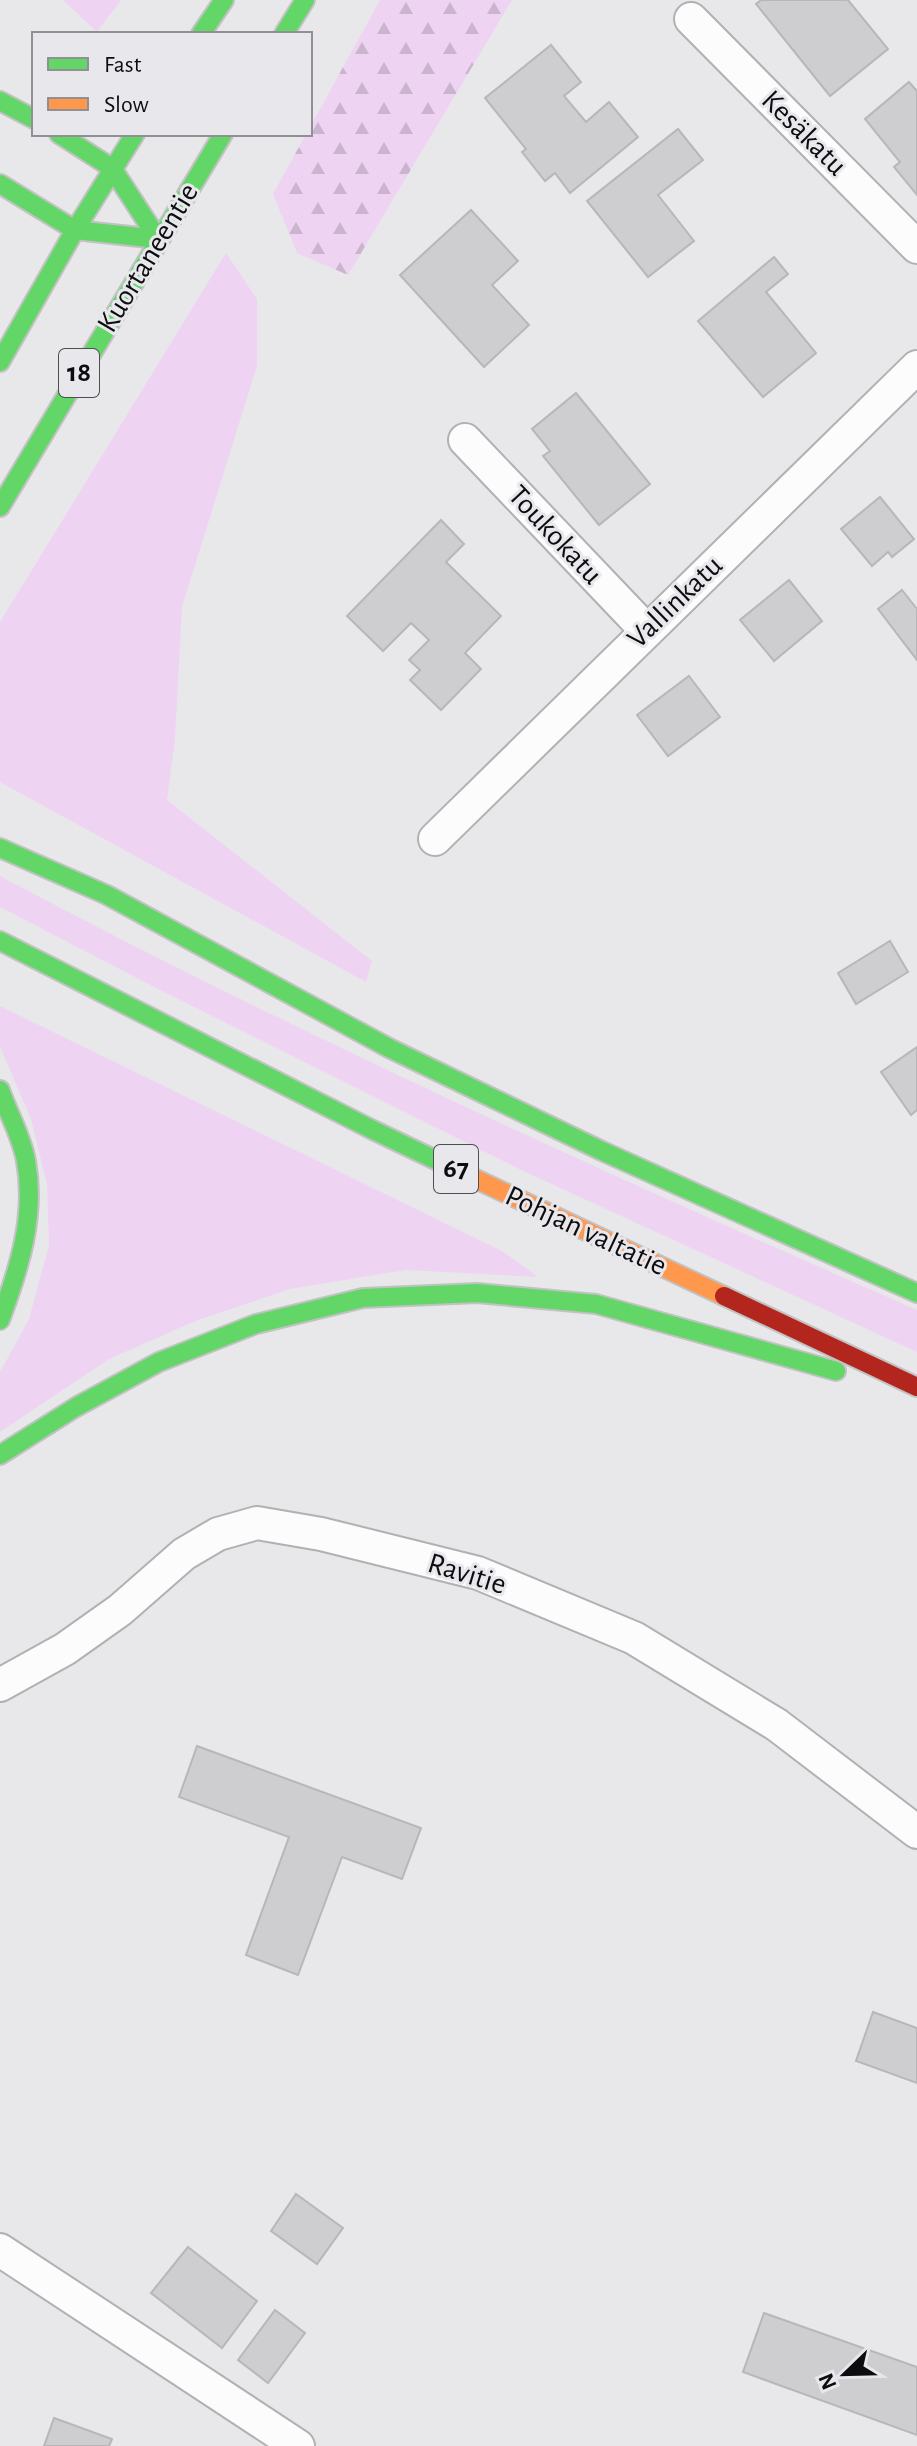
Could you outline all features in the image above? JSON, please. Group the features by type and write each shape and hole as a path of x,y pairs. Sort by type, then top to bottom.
{"highway":[{"path":"202,32 224,0"},
{"path":"285,32 305,0"},
{"path":"0,101 32,118"},
{"path":"62,136 112,168 158,239"},
{"path":"0,362 75,230 134,136"},
{"name":"Kuortaneentie","path":"0,507 222,136"},
{"path":"0,184 75,230 158,239"},
{"path":"0,827 107,895 389,1048 602,1151 917,1293"},
{"path":"0,848 107,895"},
{"name":"Pohjan valtatie","path":"0,941 373,1130 917,1390"},
{"path":"0,1090 26,1160 29,1222 15,1280 0,1320"},
{"path":"0,1455 76,1407 159,1362 256,1324 363,1298 477,1293 596,1304 740,1346 917,1390"}],"street":[{"name":"Kesäkatu","path":"691,19 917,247"},
{"name":"Vallinkatu","path":"435,839 917,367"},
{"name":"Toukokatu","path":"465,440 646,630"},
{"name":"Ravitie","path":"0,1685 65,1649 120,1610 184,1554 218,1534 257,1523 321,1534 478,1573 634,1638 777,1725 917,1832"},
{"path":"0,2250 298,2446"}],"green space":[{"path":"63,0 121,0 97,32"},
{"path":"380,0 512,0 348,275 297,253 273,194 305,136 312,136 312,123"},
{"path":"226,253 257,299 257,366 182,607 175,739 167,800 372,961 366,982 0,782 0,622"},
{"path":"0,876 226,992 454,1102 917,1310 917,1352 519,1169 0,907"},
{"path":"0,1006 504,1252 538,1277 406,1270 290,1289 198,1320 109,1359 0,1432 0,1372 29,1319 49,1245 47,1185 31,1119 0,1047"}],"building":[{"path":"761,0 848,0 888,49 830,96 756,4"},
{"path":"551,45 581,82 564,96 586,122 609,102 638,137 570,193 555,173 545,181 522,152 526,149 485,98"},
{"path":"909,82 917,91 917,195 894,167 900,162 865,119"},
{"path":"678,129 703,160 658,195 694,241 648,277 587,201"},
{"path":"471,210 518,261 492,285 529,325 484,367 400,275"},
{"path":"774,257 788,274 766,292 816,353 763,397 698,321"},
{"path":"576,393 650,484 599,525 543,456 550,451 532,429"},
{"path":"880,497 914,539 892,557 888,552 872,566 841,529"},
{"path":"441,520 464,544 446,562 501,616 465,653 481,669 441,710 410,680 420,670 409,660 429,640 411,623 383,651 347,616"},
{"path":"789,580 822,621 774,661 740,620"},
{"path":"902,590 917,609 917,660 878,609"},
{"path":"689,676 720,717 668,756 637,715"},
{"path":"890,941 908,972 856,1004 838,973"},
{"path":"917,1047 917,1110 911,1115 881,1072"},
{"path":"197,1746 421,1828 402,1879 342,1857 298,1975 246,1955 289,1837 179,1797"},
{"path":"873,2012 917,2028 917,2083 856,2061"},
{"path":"296,2194 343,2228 317,2264 271,2231"},
{"path":"188,2247 257,2301 222,2348 151,2293"},
{"path":"275,2310 305,2333 268,2383 238,2360"},
{"path":"764,2313 917,2367 917,2435 743,2372"},
{"path":"54,2418 112,2439 109,2446 44,2446"}],"traffic: fast":[{"path":"202,32 224,0"},
{"path":"285,32 305,0"},
{"path":"0,101 32,118"},
{"path":"62,136 112,168 158,239"},
{"path":"0,362 75,230 134,136"},
{"path":"0,507 222,136"},
{"path":"0,184 75,230 158,239"},
{"path":"0,848 107,895 389,1048 602,1151 917,1293"},
{"path":"0,941 465,1174"},
{"path":"0,1090 24,1152 29,1182 24,1242 0,1320"},
{"path":"0,1455 76,1407 159,1362 256,1324 363,1298 477,1293 596,1304 836,1371"}],"traffic: slow":[{"path":"465,1174 724,1296"}],"traffic: jam":[{"path":"724,1296 917,1387"}]}
